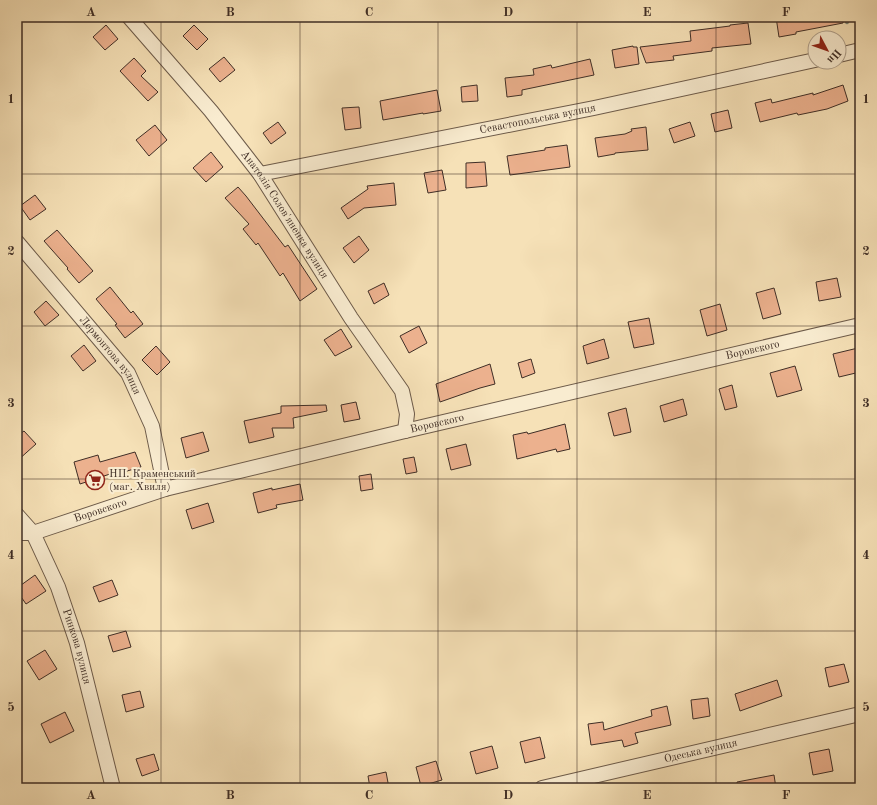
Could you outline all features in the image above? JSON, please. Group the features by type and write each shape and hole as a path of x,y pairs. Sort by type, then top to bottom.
{"street":[{"name":"Анатолія Солов'яненка вулиця","path":"129,17 211,111 260,174 351,318 402,391 407,414 405,431"},
{"path":"847,52 860,50"},
{"name":"Севастопольська вулиця","path":"260,174 594,108 807,62"},
{"name":"Лермонтова вулиця","path":"17,242 128,373 152,426 165,489"},
{"name":"Воровского","path":"17,533 33,533 165,489 405,431 860,325"},
{"name":"Ринкова вулиця","path":"17,515 33,533 58,587 77,643 113,788"},
{"name":"Одеська вулиця","path":"542,788 860,714"}],"building":[{"path":"776,17 843,17 843,23 796,32 796,34 779,37"},
{"path":"748,23 751,44 712,48 712,51 673,56 674,60 646,63 640,47 691,41 690,31"},
{"path":"106,25 118,39 105,50 93,37"},
{"path":"194,25 208,39 197,50 183,36"},
{"path":"633,46 637,47 639,64 615,68 612,50"},
{"path":"224,57 235,70 220,82 209,69"},
{"path":"134,58 146,71 141,76 158,92 148,101 120,71"},
{"path":"590,59 594,75 522,90 522,95 507,97 505,78 534,75 533,69 551,65 552,68"},
{"path":"477,85 478,101 462,102 461,87"},
{"path":"843,85 848,101 827,109 798,115 797,113 760,122 755,103 771,99 772,103 813,93 813,95"},
{"path":"437,90 441,111 383,120 380,101"},
{"path":"359,107 361,128 345,130 342,108"},
{"path":"728,110 732,128 715,132 711,114"},
{"path":"278,122 286,133 271,144 263,133"},
{"path":"690,122 695,136 674,143 669,129"},
{"path":"155,125 167,140 149,156 136,140"},
{"path":"646,127 648,150 615,153 598,157 595,138 625,134 632,131 631,129"},
{"path":"567,145 570,167 510,175 507,156"},
{"path":"211,152 223,167 206,182 193,168"},
{"path":"485,162 487,186 466,188 466,163"},
{"path":"442,170 446,190 428,193 424,173"},
{"path":"394,183 396,205 364,208 348,219 341,208 368,189 367,186"},
{"path":"238,187 285,247 288,245 317,289 300,301 283,273 280,276 258,243 256,245 243,229 249,224 225,198"},
{"path":"35,195 46,209 30,220 20,206"},
{"path":"57,230 93,271 79,283 44,241"},
{"path":"359,236 369,250 354,263 343,248"},
{"path":"837,278 841,297 819,301 816,282"},
{"path":"384,283 389,295 374,304 368,291"},
{"path":"110,287 131,313 133,311 143,324 125,338 115,325 117,324 96,299"},
{"path":"774,288 781,314 763,319 756,293"},
{"path":"46,301 59,315 45,326 34,312"},
{"path":"720,304 727,330 707,336 700,310"},
{"path":"649,318 654,344 634,348 628,322"},
{"path":"419,326 427,343 409,353 400,336"},
{"path":"341,329 352,347 335,356 324,340"},
{"path":"604,339 609,358 587,364 583,346"},
{"path":"84,345 96,361 83,371 71,356"},
{"path":"156,346 170,362 157,375 142,360"},
{"path":"858,348 860,372 839,377 833,354"},
{"path":"531,359 535,373 522,378 518,363"},
{"path":"490,364 495,384 440,402 436,384"},
{"path":"795,366 802,390 777,397 770,373"},
{"path":"732,385 737,407 725,410 719,389"},
{"path":"683,399 687,415 664,422 660,406"},
{"path":"356,402 360,419 344,422 341,405"},
{"path":"326,405 327,411 293,418 294,428 272,428 274,437 249,443 244,421 281,413 281,406"},
{"path":"626,408 631,432 614,436 608,413"},
{"path":"565,424 570,449 557,452 556,449 517,459 513,435 527,432 528,434"},
{"path":"24,431 36,444 17,461 17,436"},
{"path":"203,432 209,451 186,458 181,438"},
{"path":"466,444 471,465 451,470 446,449"},
{"path":"135,452 141,467 120,473 119,471 80,484 74,462 98,455 100,462"},
{"path":"414,457 417,472 406,474 403,459"},
{"path":"371,474 373,489 361,491 359,476"},
{"path":"300,484 303,500 276,505 277,508 258,513 253,493 272,488 272,490"},
{"path":"208,503 214,522 192,529 186,510"},
{"path":"35,575 46,591 26,604 17,591 17,588"},
{"path":"112,580 118,595 99,602 93,587"},
{"path":"126,631 131,647 113,652 108,636"},
{"path":"45,650 57,669 39,680 27,661"},
{"path":"844,664 849,682 829,687 825,668"},
{"path":"777,680 782,696 740,711 735,694"},
{"path":"140,691 144,707 126,712 122,695"},
{"path":"708,698 710,716 693,719 691,700"},
{"path":"667,706 671,725 635,733 638,743 624,747 622,740 591,745 588,724 603,722 604,730 652,716 651,710"},
{"path":"65,712 74,731 50,743 41,724"},
{"path":"540,737 545,758 525,763 520,742"},
{"path":"492,746 498,768 476,774 470,752"},
{"path":"829,749 833,771 813,775 809,753"},
{"path":"154,754 159,770 142,776 136,759"},
{"path":"436,761 442,780 421,786 416,767"},
{"path":"386,772 389,788 370,788 368,776"},
{"path":"774,775 776,788 737,788 737,782"}],"waterway":[{"path":"845,17 847,22"}],"place":[{"name":"НП. Краменський (маг. Хвиля)","path":"95,480"}]}
